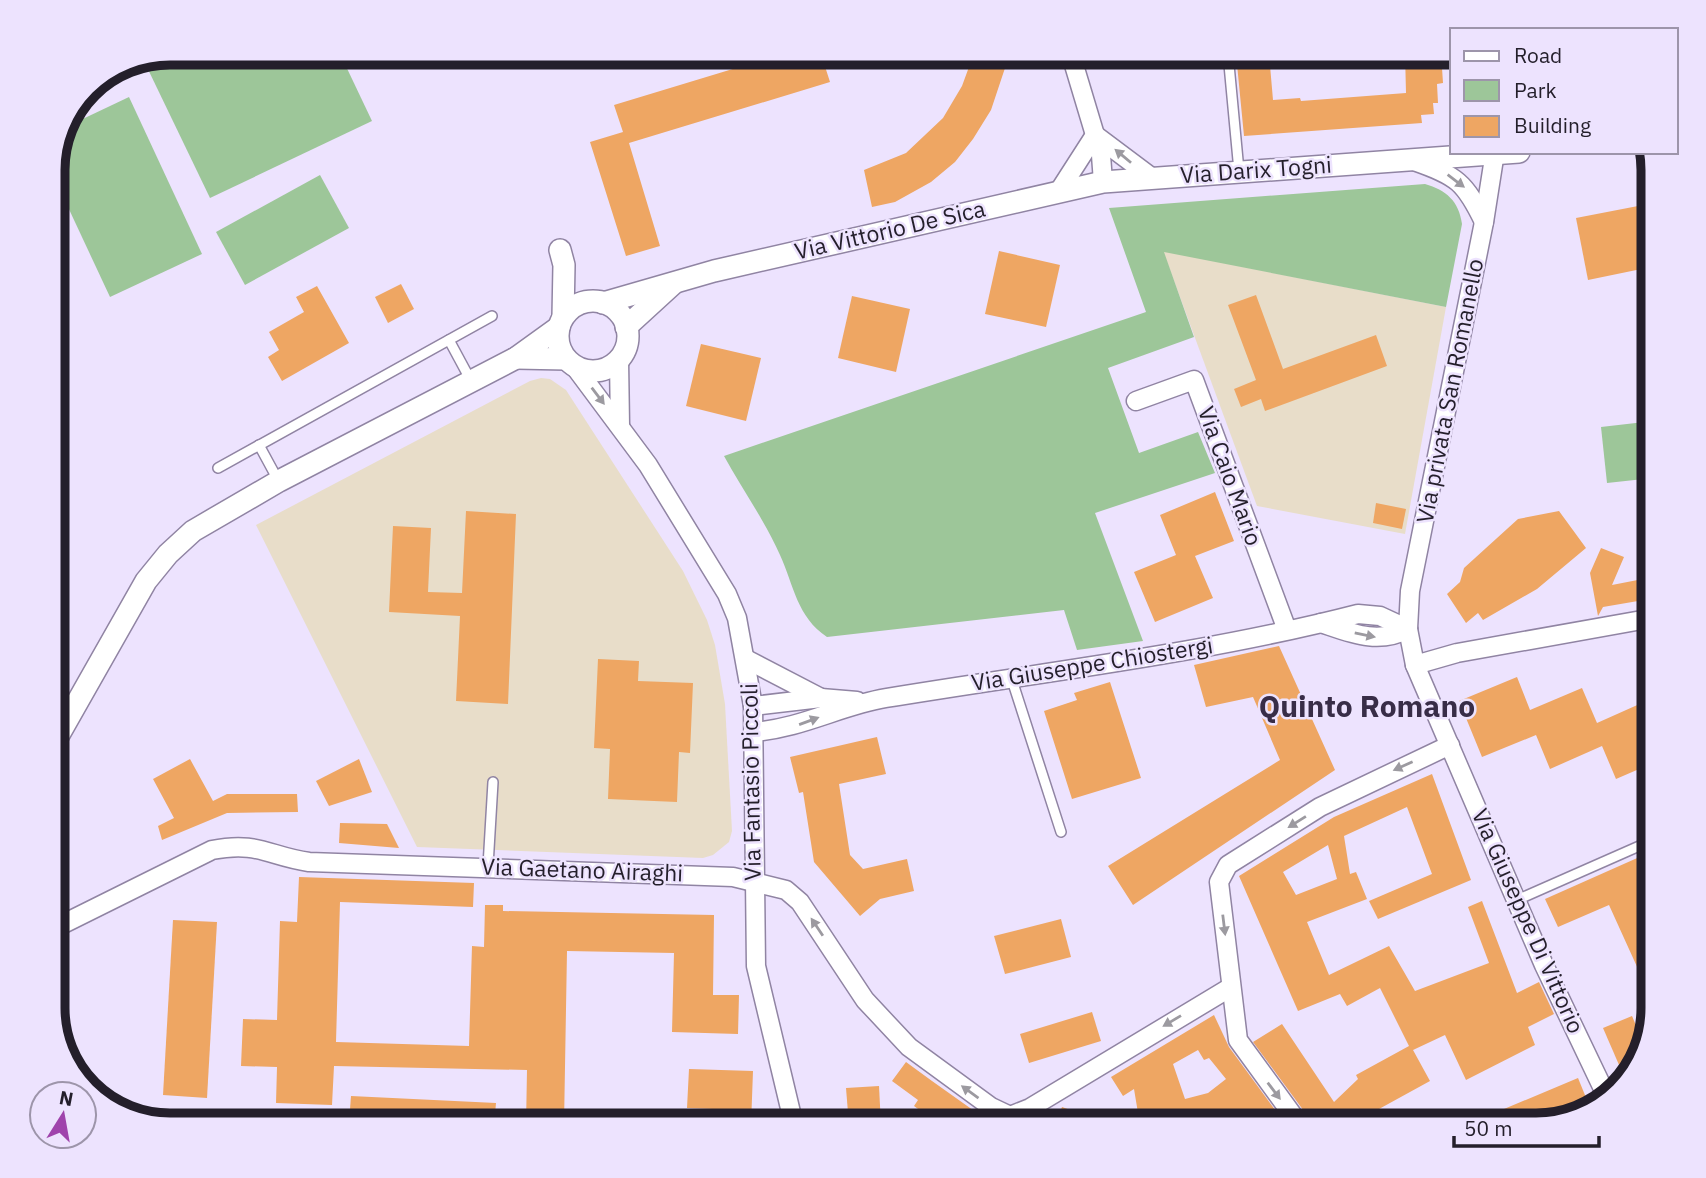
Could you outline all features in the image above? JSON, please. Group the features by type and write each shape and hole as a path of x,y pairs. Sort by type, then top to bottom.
{"street":[{"path":"1074,65 1101,155 1103,182"},
{"path":"1095,135 1151,177"},
{"path":"1059,191 1095,135"},
{"name":"Via Darix Togni","path":"1103,182 1483,154"},
{"name":"Via privata San Romanello","path":"1415,665 1408,629 1409,591 1484,222 1495,154"},
{"name":"Via Darix Togni","path":"1409,160 1457,179 1472,196 1484,222"},
{"name":"Via Vittorio De Sica","path":"65,724 146,581 168,554 193,531 279,481 470,379 516,358 561,322 571,309 677,280 1103,182"},
{"path":"571,363 558,338 561,322 562,257 597,302 621,316 626,327 628,338 619,360 620,426"},
{"name":"Via Vittorio De Sica","path":"626,327 677,280"},
{"name":"Via Vittorio De Sica","path":"516,358 571,363 598,371 619,360"},
{"name":"Via Fantasio Piccoli","path":"571,363 648,465 727,594 746,659 753,706 756,966 791,1113"},
{"name":"Via Caio Mario","path":"1136,401 1194,380 1287,630"},
{"path":"1415,665 1460,652 1641,620"},
{"name":"Via Giuseppe Chiostergi","path":"753,732 788,729 862,702 1157,655 1321,623 1379,638 1391,638 1408,629"},
{"name":"Via Giuseppe Chiostergi","path":"746,659 821,698"},
{"name":"Via Giuseppe Di Vittorio","path":"1415,665 1517,900 1603,1089"},
{"name":"Via Giuseppe Chiostergi","path":"753,706 821,698 862,702"},
{"path":"1291,1113 1248,1056 1236,1032 1219,882 1228,865 1356,788 1450,745"},
{"name":"Via Gaetano Airaghi","path":"65,923 212,850 236,845 256,846 290,859 309,862 708,874 753,882 786,890 800,902 865,1000 909,1048 1003,1113"},
{"name":"Via Gaetano Airaghi","path":"1036,1113 1231,987"}],"lane":[{"path":"1228,65 1239,171"},
{"path":"218,468 492,316"},
{"path":"449,340 470,379"},
{"path":"259,445 279,481"},
{"path":"1011,677 1061,831"},
{"path":"488,866 493,782"},
{"path":"1517,900 1641,846"}],"shaded area":[{"path":"1163,251 1446,307 1405,534 1257,506"},
{"path":"550,379 566,390 683,571 707,620 715,645 725,704 732,831 729,842 713,855 703,858 417,847 256,525 530,381"}],"green space":[{"path":"170,65 345,65 372,121 210,198 147,68"},
{"path":"129,97 202,254 110,297 65,201 68,142 77,122"},
{"path":"320,175 349,228 245,285 216,232"},
{"path":"1425,184 1445,193 1455,203 1462,224 1446,307 1164,252 1194,337 1108,368 1139,453 1198,432 1215,473 1095,513 1143,641 1077,650 1064,610 827,637 809,620 774,542 724,456 1146,312 1109,208"},
{"path":"1641,422 1641,479 1607,483 1601,427"}],"building":[{"path":"746,65 825,65 830,82 629,143 660,246 626,256 590,142 623,132 614,105"},
{"path":"970,65 1006,65 991,110 955,162 931,182 895,202 872,207 864,170 906,153 943,118 962,86"},
{"path":"1237,65 1270,65 1273,100 1300,98 1301,101 1406,93 1405,65 1442,65 1443,83 1437,84 1438,103 1433,103 1434,114 1421,115 1422,123 1244,136"},
{"path":"1638,206 1641,220 1641,269 1588,280 1576,218"},
{"path":"999,251 1060,265 1046,327 985,314"},
{"path":"401,284 414,309 388,323 375,297"},
{"path":"317,286 349,343 282,381 268,357 279,350 269,332 304,312 296,297"},
{"path":"1256,295 1283,369 1376,335 1387,366 1265,411 1261,399 1241,407 1234,389 1256,380 1228,305"},
{"path":"852,296 910,309 896,372 838,358"},
{"path":"701,344 761,358 746,421 686,406"},
{"path":"1215,492 1234,541 1195,556 1213,598 1155,622 1134,572 1176,555 1160,515"},
{"path":"1376,503 1406,509 1402,529 1373,523"},
{"path":"466,511 516,514 508,704 456,701 460,616 389,612 393,526 431,528 428,592 462,593"},
{"path":"1559,511 1586,548 1537,589 1483,620 1478,613 1466,623 1447,594 1460,582 1464,568 1518,519"},
{"path":"1601,548 1624,557 1612,585 1641,579 1641,609 1638,601 1603,607 1598,616 1590,573"},
{"path":"1279,646 1335,770 1133,905 1108,866 1280,760 1253,697 1206,707 1194,665"},
{"path":"598,659 639,661 638,681 693,683 690,753 679,752 677,802 608,799 610,749 594,748"},
{"path":"1517,677 1530,710 1582,688 1597,723 1641,703 1641,768 1616,779 1602,746 1550,769 1536,735 1482,757 1459,701"},
{"path":"1110,682 1141,778 1072,799 1044,711 1077,700 1074,693"},
{"path":"877,737 886,774 839,784 850,855 863,869 907,859 914,891 880,899 860,916 814,862 803,792 799,793 790,757"},
{"path":"190,759 213,801 227,794 297,794 298,812 227,813 162,840 158,826 174,818 153,779"},
{"path":"359,759 372,792 329,806 316,781"},
{"path":"1432,774 1471,880 1378,919 1369,901 1432,874 1407,807 1344,836 1350,874 1356,872 1367,899 1307,922 1329,975 1389,946 1415,991 1489,963 1468,907 1482,901 1517,993 1539,982 1554,1014 1528,1027 1535,1045 1466,1080 1445,1035 1413,1050 1430,1081 1373,1113 1305,1113 1253,1042 1282,1024 1334,1102 1358,1079 1356,1075 1409,1046 1380,988 1347,1006 1340,994 1298,1011 1239,876 1334,817","holes":["1328,845 1337,879 1296,895 1283,872"]},
{"path":"340,823 387,824 399,848 339,843"},
{"path":"1641,856 1641,976 1609,905 1558,927 1545,899"},
{"path":"299,877 474,883 473,907 340,902 336,1042 469,1046 472,946 484,947 485,905 503,905 503,911 714,915 713,995 739,995 738,1034 672,1032 674,953 567,951 564,1113 526,1113 527,1070 334,1066 332,1105 276,1103 277,1067 241,1066 243,1019 277,1020 280,921 297,922"},
{"path":"1061,919 1071,957 1005,974 994,936"},
{"path":"173,920 217,922 207,1098 163,1095"},
{"path":"1092,1012 1101,1041 1029,1063 1020,1034"},
{"path":"1214,1015 1229,1047 1277,1113 1138,1113 1134,1089 1123,1096 1111,1077","holes":["1198,1050 1204,1060 1209,1058 1226,1079 1208,1093 1185,1099 1173,1064"]},
{"path":"1632,1016 1638,1036 1621,1070 1603,1028"},
{"path":"906,1062 977,1113 924,1113 914,1106 918,1100 892,1081"},
{"path":"689,1069 753,1071 751,1113 713,1113 713,1109 687,1108"},
{"path":"1578,1078 1587,1100 1557,1111 1495,1113"},
{"path":"879,1086 880,1113 848,1113 846,1088"},
{"path":"351,1096 496,1103 495,1113 350,1113"},
{"path":"1062,1107 1079,1113 1060,1113"}],"district":[{"name":"Quinto Romano","path":"1367,707"}]}
